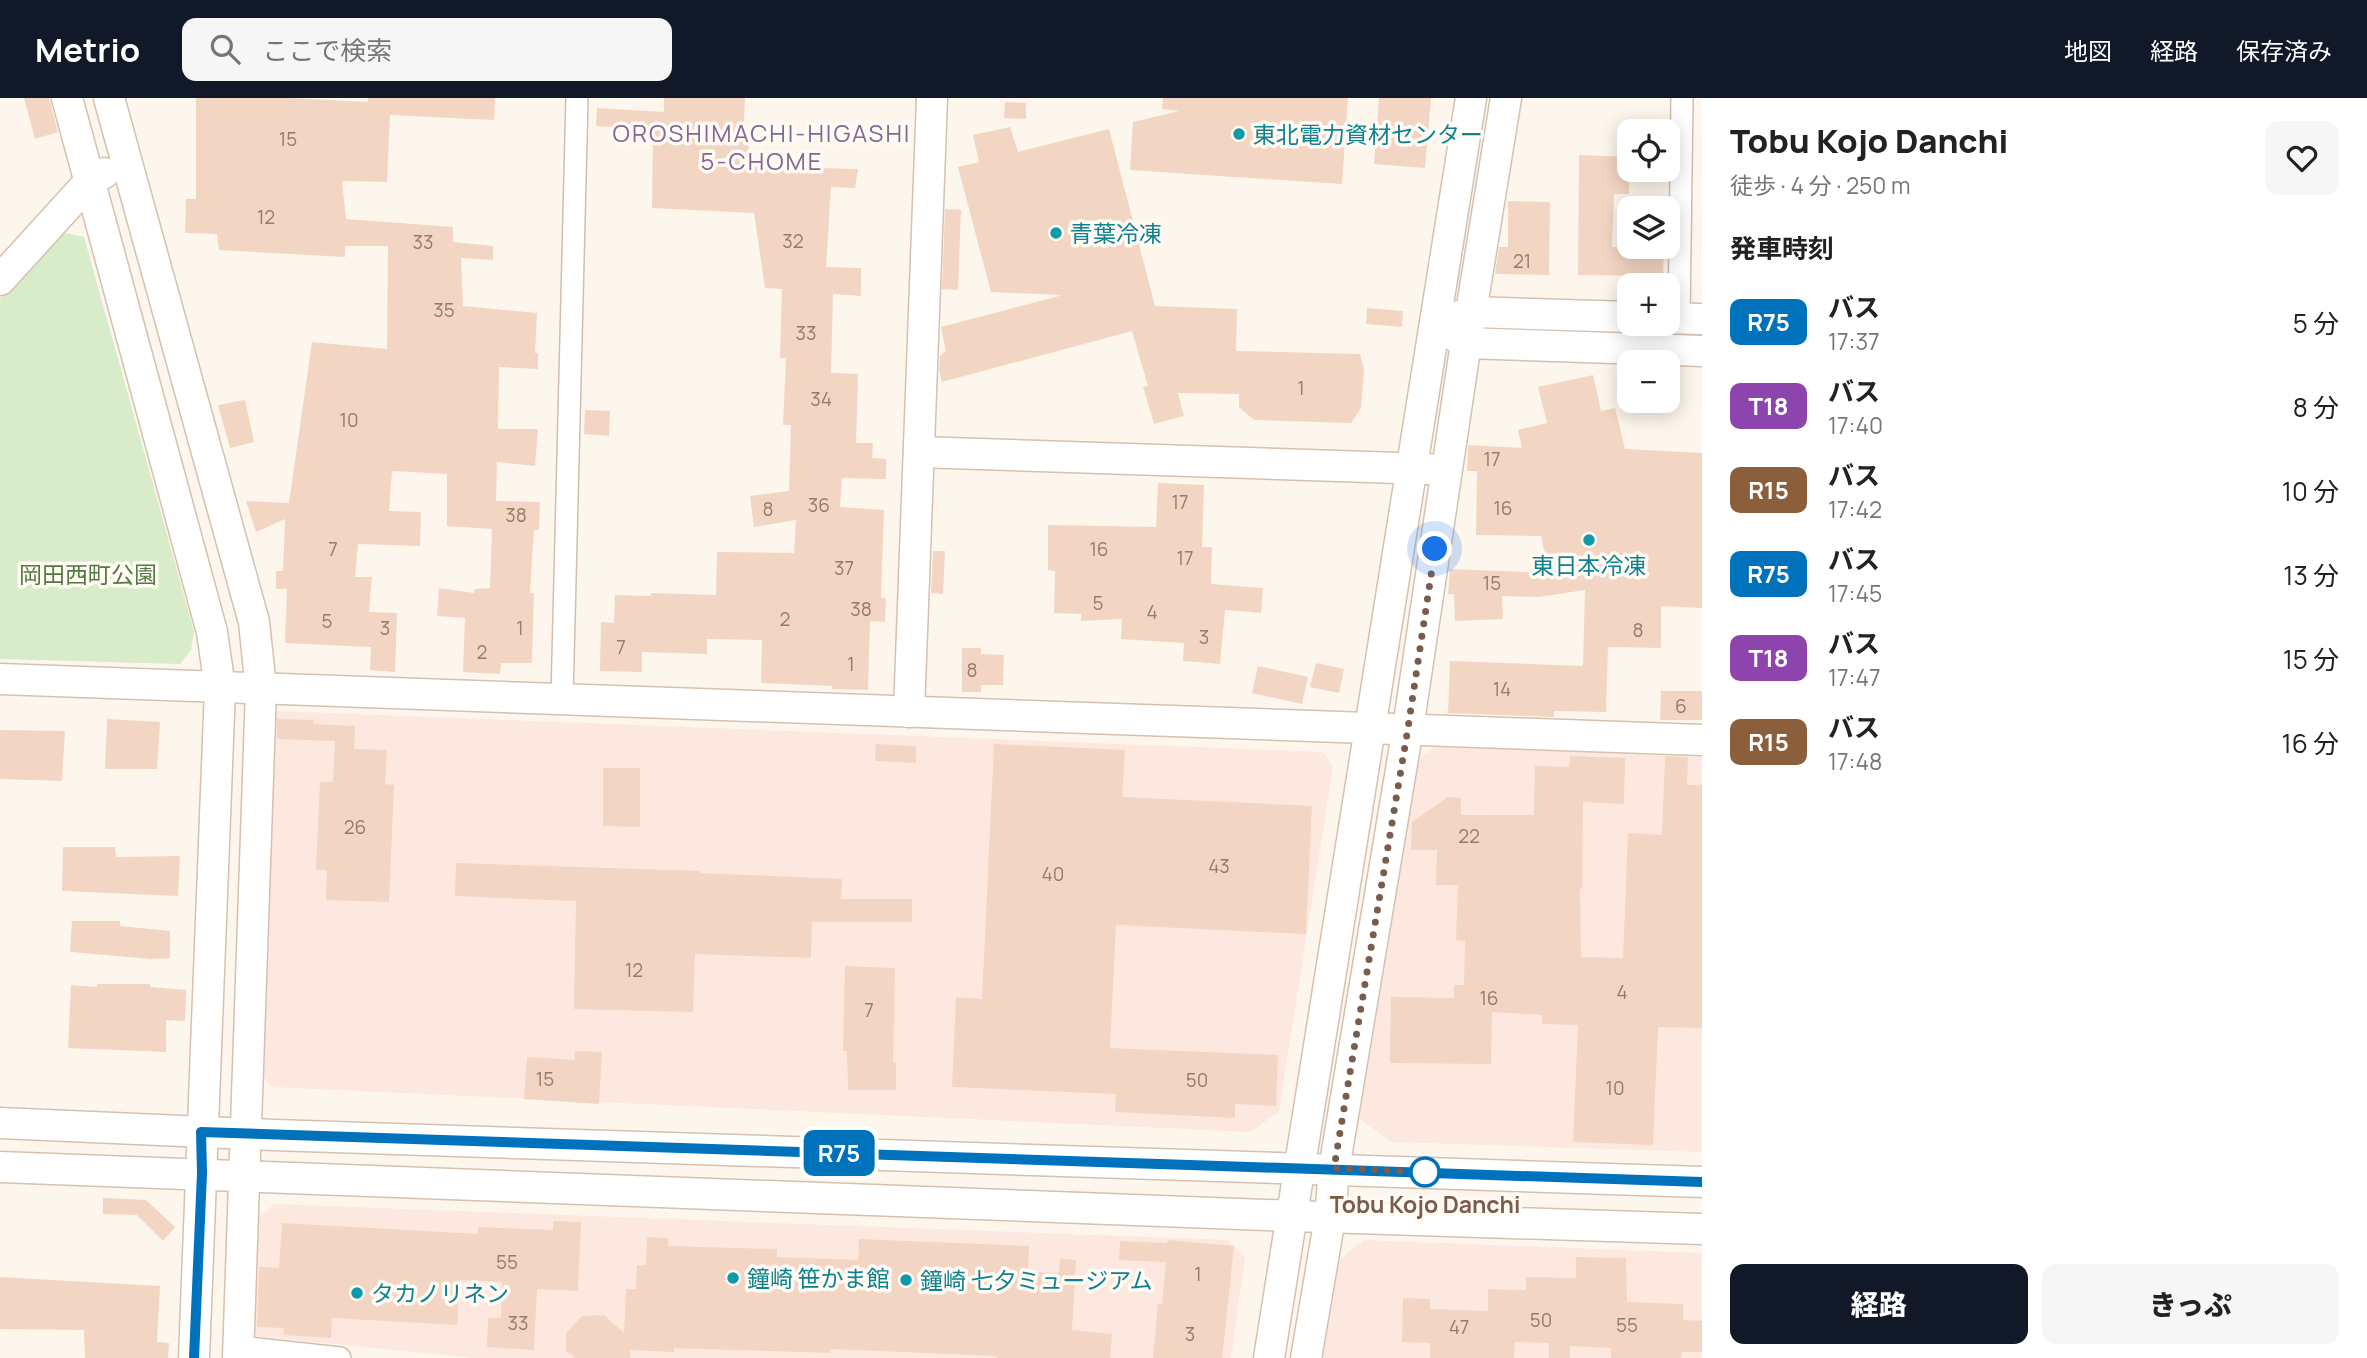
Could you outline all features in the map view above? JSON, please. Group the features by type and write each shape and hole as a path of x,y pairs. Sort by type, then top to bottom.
{"street":[{"path":"67,98 212,632 220,688 194,1358"},
{"path":"109,98 254,622 261,689 239,1352 340,1358"},
{"path":"562,699 578,98"},
{"path":"909,712 932,98"},
{"path":"1269,1358 1471,98"},
{"path":"1306,1358 1330,1218 1334,1168 1408,728 1506,98"},
{"path":"1682,98 1683,319"},
{"path":"0,280 90,181 126,161"},
{"path":"1435,323 1472,312 1617,317"},
{"path":"1435,323 1466,343 1702,351"},
{"path":"919,452 1447,470"},
{"path":"0,678 1702,740"},
{"path":"0,1123 246,1134 1702,1182"},
{"path":"0,1167 1330,1218 1702,1229"}],"shaded area":[{"path":"278,711 1323,752 1333,767 1279,1111 1251,1132 272,1087 257,1071 269,719"},
{"path":"1436,746 1702,757 1702,1152 1392,1142 1359,1119 1415,762"},
{"path":"274,1204 1228,1240 1245,1257 1231,1358 474,1358 253,1336 248,1227"},
{"path":"1364,1240 1702,1253 1702,1358 1318,1358 1334,1264"}],"green space":[{"name":"岡田西町公園","path":"60,232 84,237 194,631 191,650 180,664 0,659 0,299"}],"building":[{"path":"24,98 49,98 58,132 35,139"},
{"path":"196,98 290,98 368,102 368,98 495,98 494,120 390,115 387,182 342,181 346,219 453,227 453,242 493,246 493,260 461,258 463,306 537,313 535,353 538,353 538,369 499,367 498,429 538,429 535,466 497,462 496,501 540,502 539,530 534,530 530,593 534,593 532,663 501,663 500,674 463,672 465,618 437,616 439,588 474,593 475,589 490,588 492,529 447,526 447,474 392,471 389,511 421,512 420,546 358,544 355,577 372,577 369,612 397,613 395,672 370,670 371,647 285,643 287,589 276,589 276,571 283,571 285,519 256,532 246,501 289,503 312,342 387,349 388,246 345,246 345,257 219,250 217,234 185,233 186,199 196,199"},
{"path":"664,98 745,98 743,143 749,143 748,166 858,169 855,188 831,187 826,267 861,268 861,296 833,294 831,373 858,374 856,443 873,443 872,458 886,459 886,479 842,478 840,507 884,510 881,598 886,598 885,622 870,621 868,690 761,683 762,640 707,639 707,654 642,652 642,672 600,671 601,622 614,623 615,595 716,595 717,552 794,553 796,520 754,527 750,496 789,491 791,425 783,425 786,358 780,358 782,289 765,288 754,213 652,208 653,129 596,126 597,108 664,112"},
{"name":"東北電力資材センター","path":"1163,98 1348,98 1342,184 1130,170 1133,122 1179,111 1162,109"},
{"path":"1379,98 1431,98 1425,168 1374,164"},
{"path":"1005,102 1026,103 1026,119 1004,118"},
{"name":"青葉冷凍","path":"1010,127 1018,152 1109,129 1155,306 1237,309 1236,351 1360,354 1364,370 1361,408 1351,423 1254,420 1239,407 1239,394 1178,393 1184,416 1154,424 1143,387 1148,386 1132,331 942,382 939,371 940,356 946,351 941,327 1063,295 991,292 958,167 979,162 973,135"},
{"path":"1579,155 1617,157 1617,182 1629,182 1629,194 1614,194 1612,247 1617,247 1617,259 1664,259 1663,273 1578,275"},
{"path":"1508,201 1550,202 1549,275 1495,274 1499,247 1508,247"},
{"path":"945,209 961,210 958,290 942,289"},
{"path":"1367,308 1403,311 1402,327 1366,324"},
{"path":"1593,375 1601,411 1615,408 1625,449 1702,453 1702,608 1661,606 1661,648 1608,647 1606,712 1554,711 1554,717 1448,713 1450,661 1583,666 1585,590 1538,597 1502,596 1503,619 1455,621 1454,594 1448,594 1450,569 1549,573 1541,536 1476,535 1477,471 1467,471 1468,445 1522,448 1518,430 1547,423 1538,387"},
{"path":"245,400 254,442 230,448 218,405"},
{"path":"585,410 610,411 609,436 584,434"},
{"path":"1158,483 1204,485 1202,547 1212,547 1211,584 1263,588 1261,613 1225,610 1220,664 1183,661 1184,643 1121,639 1122,619 1081,621 1081,614 1054,613 1055,571 1048,570 1048,525 1156,527"},
{"path":"933,551 945,551 943,594 931,593"},
{"path":"962,648 981,648 981,654 1004,655 1003,685 981,685 981,692 962,692"},
{"path":"1316,663 1344,669 1339,693 1310,687"},
{"path":"1258,666 1308,677 1302,704 1252,693"},
{"path":"1661,691 1702,691 1702,720 1660,720"},
{"path":"107,719 160,722 157,769 105,769"},
{"path":"277,719 314,720 313,724 355,726 354,749 387,750 385,784 394,785 389,902 326,900 327,870 316,870 320,782 333,782 335,741 277,739"},
{"path":"0,730 65,731 62,781 0,779"},
{"path":"876,744 916,746 916,763 875,761"},
{"path":"994,744 1125,750 1122,797 1312,806 1306,934 1116,925 1110,1048 1278,1055 1276,1106 1235,1104 1235,1118 1115,1112 1116,1094 952,1087 956,997 982,999"},
{"path":"1570,756 1625,758 1624,804 1583,802 1581,957 1623,958 1628,833 1662,835 1665,756 1688,757 1687,785 1702,785 1702,1028 1658,1027 1653,1145 1573,1142 1578,1025 1542,1024 1542,1015 1492,1012 1491,1064 1390,1063 1391,997 1454,998 1454,985 1464,985 1465,941 1456,940 1458,885 1436,885 1437,850 1411,850 1412,822 1448,797 1461,798 1461,815 1534,815 1535,766 1569,767"},
{"path":"603,768 640,768 640,827 603,826"},
{"path":"63,847 115,847 116,857 180,856 178,896 62,891"},
{"path":"456,863 700,871 842,879 841,899 912,899 912,922 812,922 811,958 695,954 693,1012 574,1009 576,901 455,896"},
{"path":"72,921 120,921 120,926 170,931 170,958 151,959 70,952"},
{"path":"845,966 895,968 893,1063 896,1063 896,1090 848,1090 847,1051 843,1051"},
{"path":"97,984 150,984 150,987 186,990 185,1021 166,1020 166,1052 68,1048 71,985 97,987"},
{"path":"575,1051 602,1052 599,1104 524,1099 527,1057 575,1060"},
{"path":"103,1198 146,1200 175,1227 163,1241 137,1215 103,1214"},
{"name":"タカノリネン","path":"553,1221 581,1222 578,1291 537,1289 534,1350 487,1347 488,1318 501,1318 502,1282 460,1280 457,1325 332,1318 331,1338 283,1335 284,1328 257,1327 259,1267 279,1268 282,1223 478,1234 478,1227 553,1230"},
{"path":"647,1237 668,1238 668,1246 777,1249 777,1257 858,1260 859,1239 1029,1246 1028,1272 1059,1273 1060,1259 1076,1260 1072,1330 1112,1334 1110,1358 997,1358 831,1349 830,1353 674,1348 674,1352 630,1350 630,1358 575,1358 566,1351 566,1333 582,1316 604,1315 624,1333 626,1289 636,1289 637,1265 646,1265"},
{"path":"1168,1240 1234,1246 1222,1358 1153,1358 1158,1304 1162,1304 1166,1262 1119,1260 1120,1241 1167,1243"},
{"path":"1576,1257 1626,1258 1627,1302 1683,1304 1683,1320 1702,1321 1702,1352 1682,1352 1681,1358 1611,1358 1611,1348 1570,1346 1570,1358 1549,1358 1549,1343 1515,1342 1514,1358 1430,1358 1430,1343 1402,1342 1403,1298 1430,1299 1430,1309 1488,1311 1488,1289 1526,1290 1526,1277 1574,1278"},
{"path":"0,1277 160,1286 157,1342 169,1343 168,1358 85,1358 84,1330 0,1329"}],"bus line":[{"name":"R75","path":"194,1358 202,1173 201,1132 1702,1182"}],"place":[{"name":"東北電力資材センター","path":"1239,134"},
{"name":"青葉冷凍","path":"1056,233"},
{"name":"東日本冷凍","path":"1589,540"},
{"name":"Tobu Kojo Danchi","path":"1425,1172"},
{"name":"鐘崎 笹かま館","path":"733,1278"},
{"name":"鐘崎 七夕ミュージアム","path":"906,1280"},
{"name":"タカノリネン","path":"357,1293"}],"district":[{"name":"OROSHIMACHI-HIGASHI 5-CHOME","path":"762,146"}],"route":[{"path":"1425,1172 1334,1168 1408,728 1435,549"}]}
